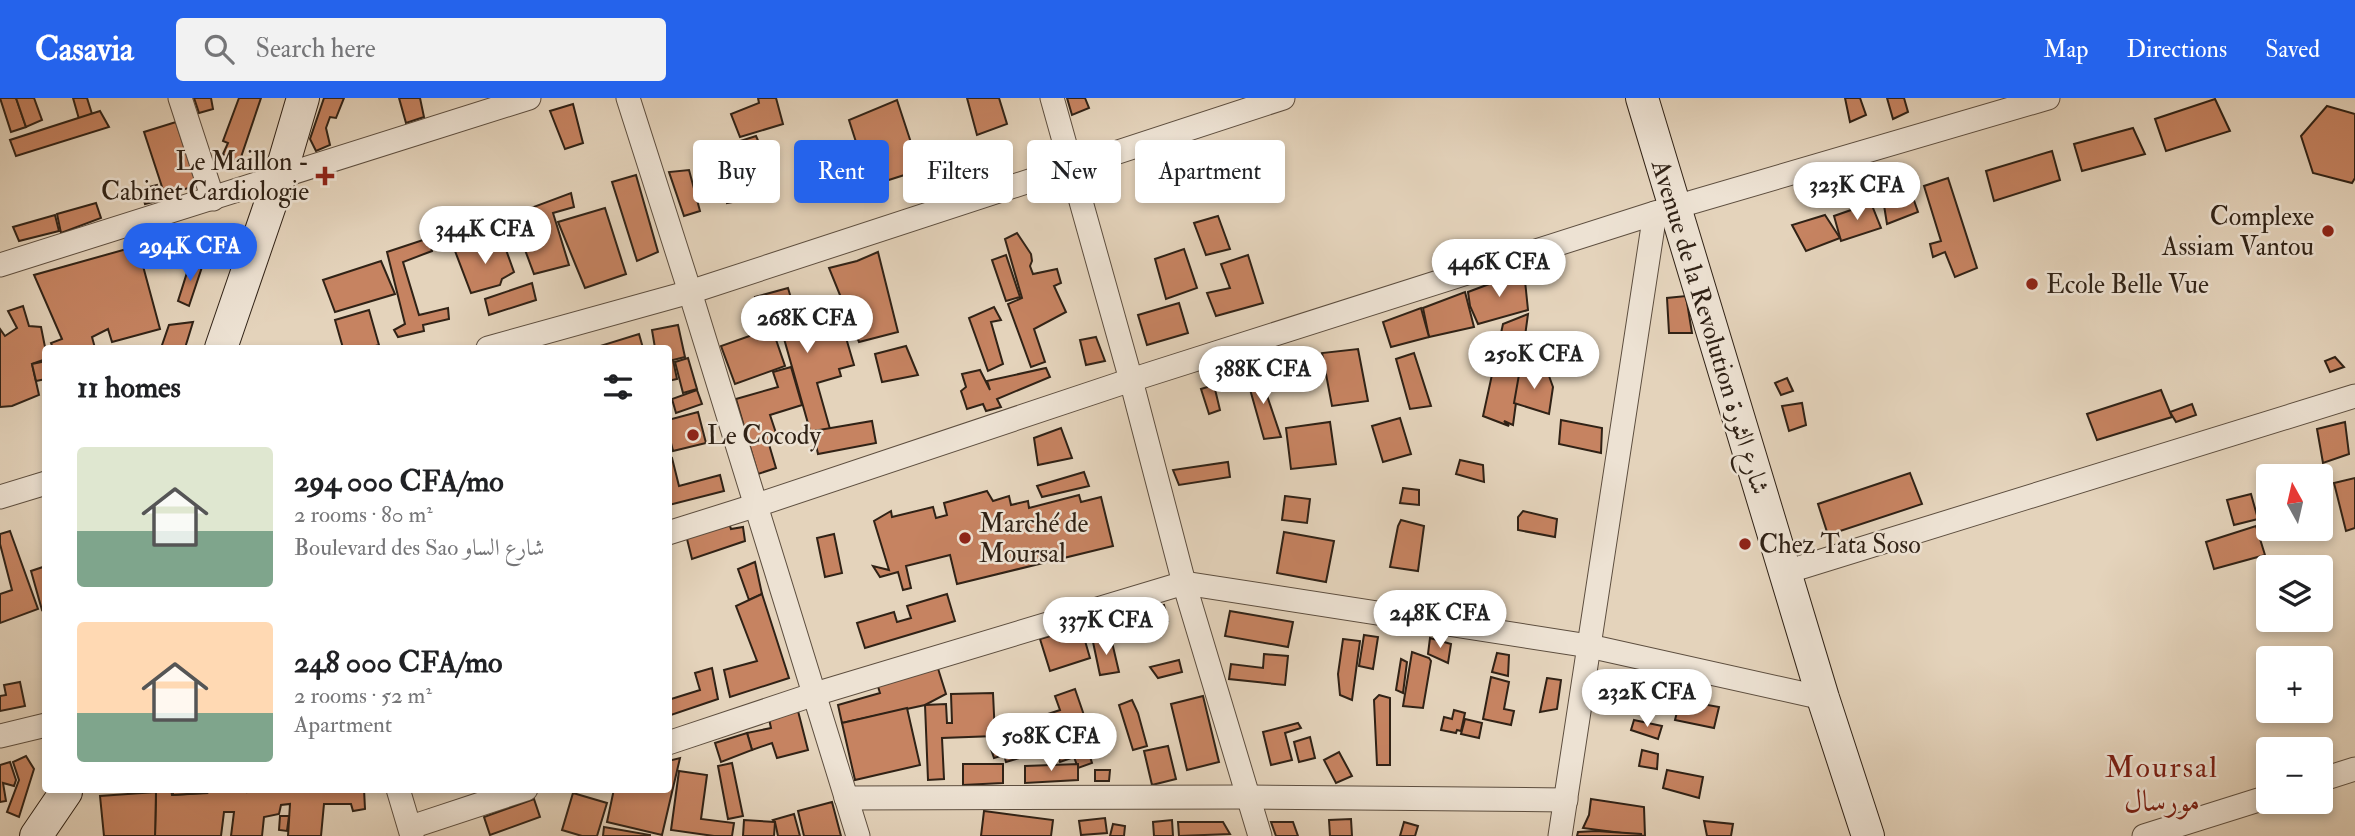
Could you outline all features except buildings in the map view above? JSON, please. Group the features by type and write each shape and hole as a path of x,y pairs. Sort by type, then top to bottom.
{"street":[{"path":"180,98 212,199"},
{"path":"222,345 280,176 303,98"},
{"path":"0,265 528,98"},
{"path":"628,98 858,836"},
{"path":"1052,98 1064,140"},
{"path":"1121,151 1283,98"},
{"name":"Avenue de la Revolution شارع الثورة","path":"1642,98 1665,210 1786,572 1868,836"},
{"path":"672,532 1131,380 1665,210 2048,98"},
{"path":"499,345 690,292 1027,181"},
{"path":"1081,203 1184,583 1260,836"},
{"path":"1560,836 1589,646 1665,210"},
{"path":"1786,572 2355,396"},
{"path":"0,497 42,484"},
{"path":"672,742 815,694 1184,583 1589,646 1823,698"},
{"path":"0,736 42,725"},
{"path":"2333,776 2355,769"},
{"path":"36,836 65,793"},
{"path":"56,836 66,793"},
{"path":"399,793 412,832 515,793"},
{"path":"846,798 1248,797 1566,800"},
{"path":"2144,836 2256,801"}],"place":[{"name":"Le Maillon - Cabinet Cardiologie","path":"325,176"},
{"name":"Complexe Assiam Vantou","path":"2328,231"},
{"name":"Ecole Belle Vue","path":"2032,284"},
{"name":"Le Cocody","path":"693,435"},
{"name":"Marché de Moursal","path":"965,538"},
{"name":"Chez Tata Soso","path":"1745,544"}],"district":[{"name":"Moursal مورسال","path":"2162,784"}]}
